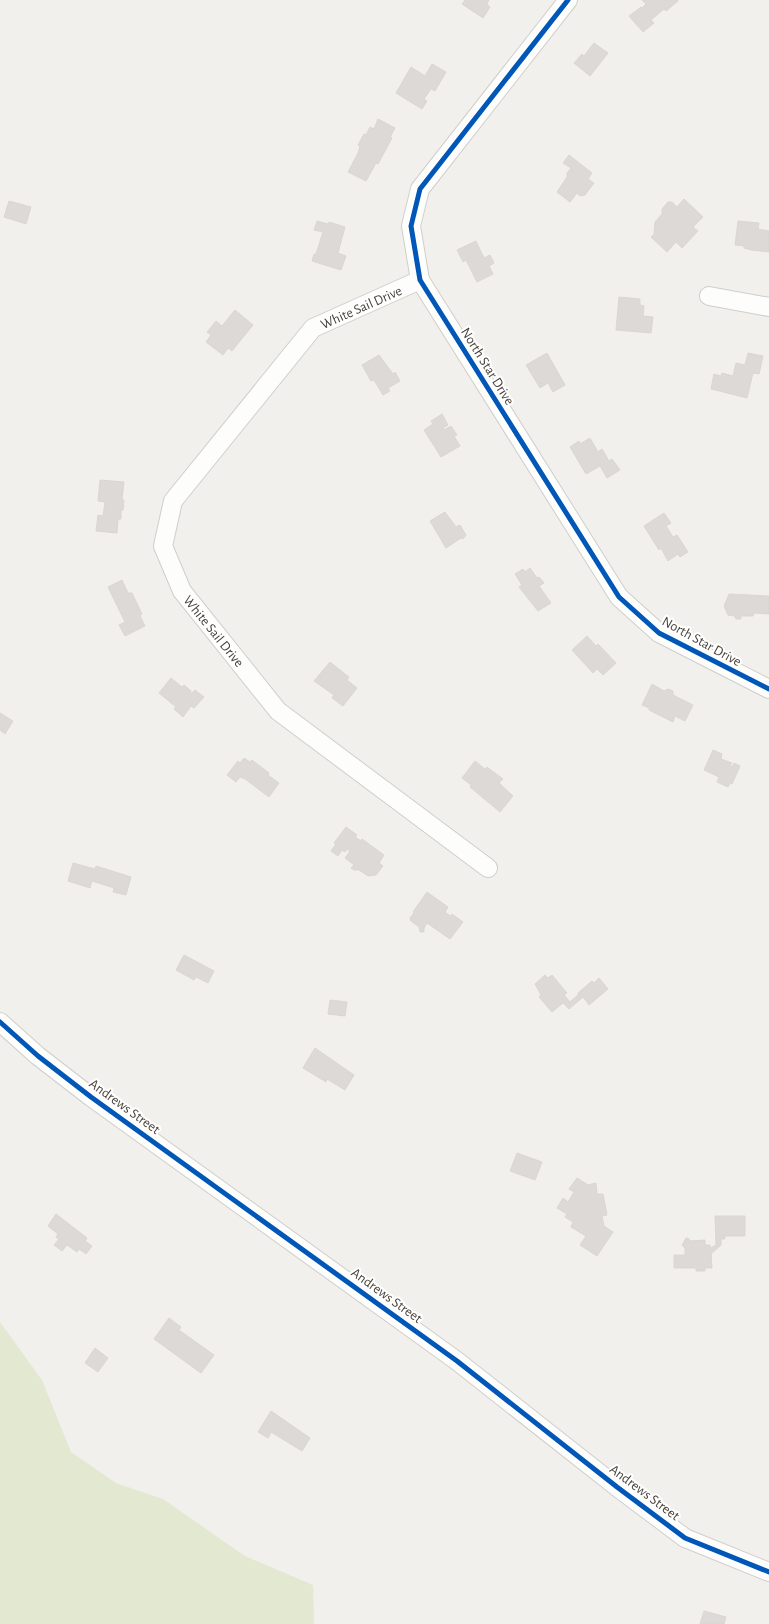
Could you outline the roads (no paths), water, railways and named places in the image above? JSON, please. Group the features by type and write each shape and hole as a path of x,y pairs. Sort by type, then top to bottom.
{"street":[{"name":"North Star Drive","path":"568,0 420,189 411,226 420,280 619,597 659,633 769,689"},
{"name":"White Sail Drive","path":"420,280 313,328 172,501 163,546 182,592 278,711 488,868"},
{"path":"709,296 769,307"},
{"name":"Andrews Street","path":"0,1022 38,1056 91,1097 457,1361 685,1538 769,1572"}]}
